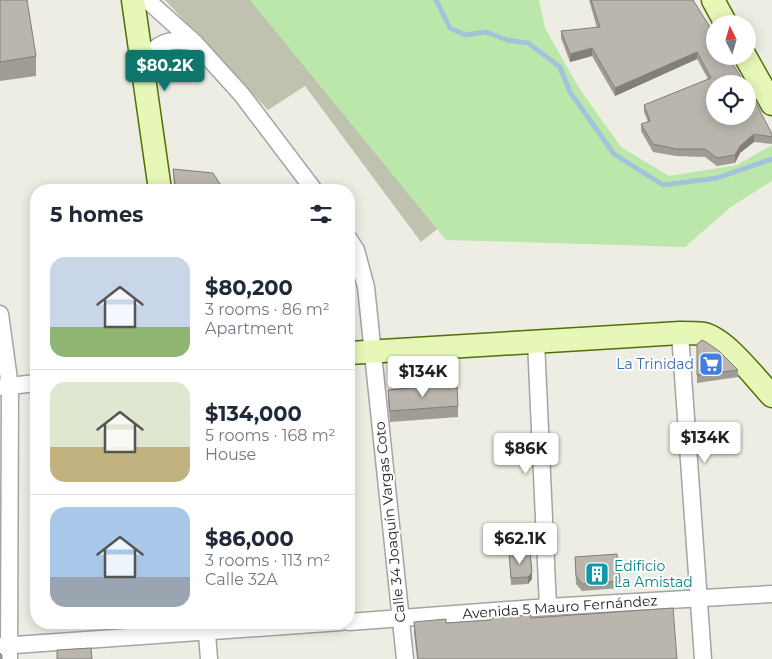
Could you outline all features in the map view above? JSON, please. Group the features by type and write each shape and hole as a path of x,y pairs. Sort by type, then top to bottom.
{"street":[{"path":"133,0 159,184"},
{"path":"147,0 195,43 242,95 309,184"},
{"path":"713,0 721,15"},
{"path":"142,64 148,53 164,43 183,40 195,43"},
{"path":"750,65 772,104"},
{"name":"Calle 34 Joaquín Vargas Coto","path":"355,248 366,287 405,659"},
{"path":"0,314 5,387 6,650 197,629"},
{"path":"355,353 680,333 705,334 719,342 738,358 772,396"},
{"path":"680,333 703,659"},
{"path":"536,341 548,607"},
{"path":"5,387 30,385"},
{"name":"Avenida 5 Mauro Fernández","path":"355,622 548,607 772,594"},
{"path":"206,629 209,659"}],"shaded area":[{"path":"165,0 423,0 455,215 421,242 305,86 268,110"}],"green space":[{"path":"250,0 539,0 545,28 579,88 621,147 669,176 737,165 772,145 772,181 731,207 685,247 446,240"}],"building":[{"path":"0,0 27,0 36,56 0,62"},
{"path":"591,0 693,0 706,21 706,65 733,65 740,75 709,75 697,52 615,88 592,48 570,54 561,31 600,27"},
{"path":"706,80 706,125 756,125 756,103 772,137 754,134 740,146 735,155 717,158 705,149 676,149 653,144 641,124 650,121 644,105"},
{"path":"173,169 213,173 220,184 175,184"},
{"name":"La Trinidad","path":"702,340 719,351 738,370 697,375 697,344"},
{"path":"457,384 458,406 390,411 388,390"},
{"path":"530,551 532,572 528,577 511,578 509,553"},
{"name":"Edificio La Amistad","path":"617,554 620,581 582,584 576,576 575,557"},
{"path":"673,608 677,659 418,659 414,622 446,619 446,623 531,615 531,618"},
{"path":"91,648 92,659 57,659 57,650"}],"waterway":[{"path":"436,0 450,28 465,35 486,32 507,40 528,43 560,67 570,92 614,154 663,185 717,178 772,159"}],"place":[{"name":"La Trinidad","path":"711,364"},
{"name":"Edificio La Amistad","path":"597,574"}]}
